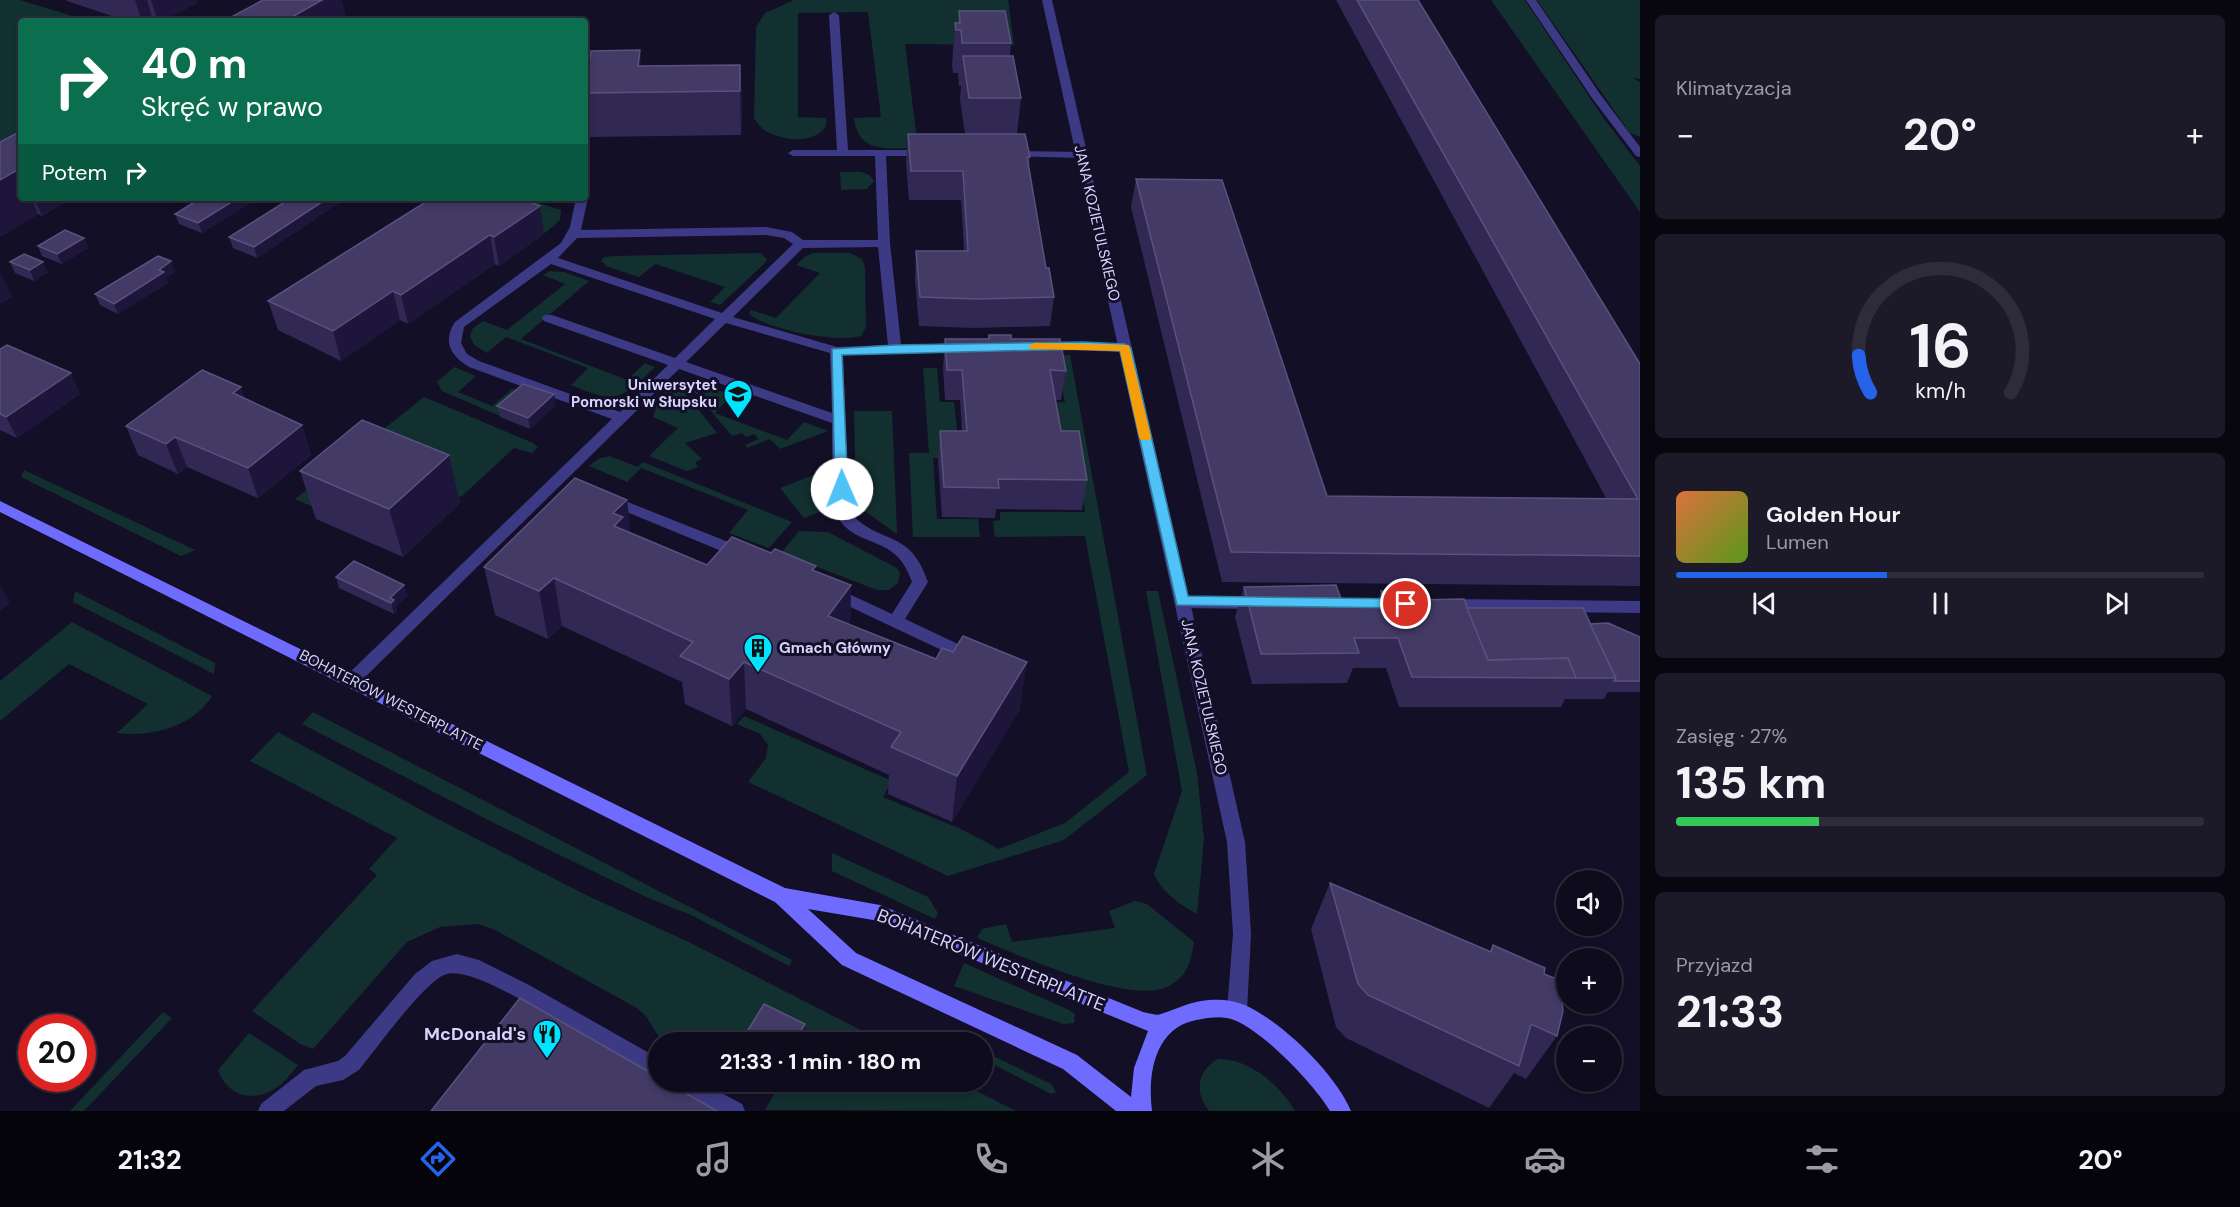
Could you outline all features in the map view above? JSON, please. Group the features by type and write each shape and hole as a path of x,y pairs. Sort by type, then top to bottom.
{"main road":[{"name":"BOHATERÓW WESTERPLATTE","path":"0,506 782,896 880,914 1142,1021 1162,1025"},
{"name":"BOHATERÓW WESTERPLATTE","path":"782,896 849,959 1070,1062 1117,1096 1130,1111"},
{"path":"1142,1111 1140,1100 1148,1056 1162,1025 1178,1016 1208,1008 1237,1011 1257,1022 1317,1079 1341,1111"}],"street":[{"name":"JANA KOZIETULSKIEGO","path":"1047,0 1236,842 1242,934 1237,1011"},
{"path":"1531,0 1596,96 1640,154"},
{"path":"834,15 843,153"},
{"path":"794,153 940,153"},
{"path":"880,153 884,243 895,348"},
{"path":"1000,154 1082,155"},
{"path":"582,201 576,234 565,246 459,325 454,338 457,352 474,364 621,417"},
{"path":"576,234 766,231 788,235 800,244 884,243"},
{"path":"352,680 563,481 621,417 800,244"},
{"path":"549,260 724,318 836,351 977,347"},
{"path":"548,318 840,421"},
{"path":"1024,346 1125,348"},
{"path":"836,351 842,512 852,524 905,551 917,567 920,582 896,621"},
{"path":"590,493 756,559"},
{"path":"821,587 992,668"},
{"path":"1182,602 1277,603"},
{"path":"1429,604 1640,607"},
{"path":"268,1111 311,1077 343,1070 352,1063 422,980 440,967 458,963 472,966 522,991 648,1062"},
{"path":"700,1092 735,1111"}],"green space":[{"path":"0,0 20,0 79,18 18,18 18,137 0,146"},
{"path":"794,0 1008,0 1014,45 905,44 918,148 877,147 862,138 854,118 881,117 868,12 798,13 798,117 826,118 826,126 814,136 787,138 763,129 754,118 756,27 765,13"},
{"path":"1491,0 1525,0 1602,116 1640,166 1640,212"},
{"path":"1537,0 1640,0 1640,79 1632,78 1640,82 1640,137 1630,133"},
{"path":"840,172 864,173 872,177 874,181 867,189 841,190"},
{"path":"528,201 561,210 560,220 545,233 506,217"},
{"path":"760,253 767,259 764,264 720,305 710,302 725,287 655,264 639,277 608,267 601,261 604,257 615,256"},
{"path":"813,253 850,253 862,259 865,267 866,327 861,336 836,338 803,334 771,325 749,314 751,310 776,318 820,273 796,265"},
{"path":"550,271 564,272 589,281 521,339 627,380 645,363 655,367 634,386 617,396 598,395 571,385 588,368 506,337 487,353 474,345 470,336 473,328 483,321 507,330 565,284 543,275"},
{"path":"1035,355 1070,355 1147,775 1064,840 948,876 748,782 766,758 768,745 760,734 737,724 744,716 892,781 883,797 961,829 999,849 1065,823 1129,772 1085,536 995,537 993,521 1000,520 1000,512 1085,512 1077,458 1061,458 1052,403 1065,402 1058,366"},
{"path":"454,367 476,376 458,392 492,406 512,389 525,394 500,416 442,391 437,382"},
{"path":"923,368 937,368 940,402 954,402 960,458 933,458 937,519 978,519 980,537 913,537 909,453 929,453"},
{"path":"683,378 732,395 715,413 787,440 804,422 828,431 780,449 770,439 747,448 745,445 759,439 754,434 746,437 742,433 732,436"},
{"path":"676,382 717,433 685,443 702,459 695,462 698,467 687,471 649,456 678,428 653,417 658,400"},
{"path":"424,397 538,447 532,453 514,448 461,497 374,462 318,509 295,499"},
{"path":"854,411 892,411 897,534 856,505"},
{"path":"609,456 638,467 643,462 792,522 769,548 729,533 748,510 641,468 627,482 589,466 598,459"},
{"path":"829,469 827,509 804,518 780,488"},
{"path":"24,470 195,550 181,556 21,477"},
{"path":"799,531 828,532 897,568 900,573 898,583 889,590 877,590 781,553"},
{"path":"75,591 215,663 214,674 73,602"},
{"path":"1146,591 1158,591 1197,773 1204,839 1197,914 1166,892 1154,874 1182,791"},
{"path":"72,622 212,696 193,716 170,728 144,733 117,733 148,704 69,664 0,721 0,681"},
{"path":"313,712 792,960 789,966 691,915 646,897 498,825 302,724"},
{"path":"278,732 434,817 588,896 689,942 864,1032 810,1032 763,1010 749,1032 656,1032 646,1016 637,1008 495,930 478,924 440,927 407,942 313,1049 300,1044 252,1011 377,875 369,869 397,838 250,761"},
{"path":"832,853 928,897 938,913 935,919 832,871"},
{"path":"1135,901 1147,904 1194,942 1185,972 1171,985 1153,990 1130,990 1103,984 1046,966 977,938 982,929 1006,924 1012,942 1115,928 1109,911"},
{"path":"964,963 1069,1010 1075,1014 1074,1023 1063,1024 954,986"},
{"path":"163,1012 172,1018 84,1111 70,1111 88,1092 96,1092 96,1083"},
{"path":"249,1033 298,1065 279,1086 261,1095 252,1096 236,1092 229,1087 218,1070"},
{"path":"993,1056 1051,1084 1056,1092 1051,1094 993,1064"},
{"path":"1218,1059 1230,1060 1252,1068 1281,1092 1295,1111 1209,1111 1201,1097 1200,1082 1206,1070"},
{"path":"775,1092 979,1092 1016,1111 765,1110"}],"building":[{"path":"263,0 322,0 290,18 230,18"},
{"path":"1357,0 1418,0 1640,364 1640,556 1231,552 1136,179 1222,180 1327,496 1638,499"},
{"path":"959,11 1005,11 1011,43 962,43 961,30 956,30 955,23 960,23"},
{"path":"640,50 638,66 740,65 740,91 588,93 591,51"},
{"path":"963,56 1013,56 1021,98 969,98"},
{"path":"18,133 18,170 0,180 0,142"},
{"path":"908,134 1025,134 1046,268 1049,268 1054,297 977,299 920,297 916,251 968,251 963,171 911,171"},
{"path":"196,201 233,201 198,223 175,214"},
{"path":"286,201 323,201 254,247 229,237"},
{"path":"427,201 528,201 540,206 494,237 490,235 401,295 393,291 333,331 268,301"},
{"path":"65,230 84,238 57,254 38,246"},
{"path":"24,254 43,262 30,270 10,262"},
{"path":"158,256 171,261 159,270 164,272 114,304 95,294"},
{"path":"989,335 1011,335 1011,339 1060,339 1066,371 1050,370 1061,431 1079,431 1087,480 998,479 999,488 944,487 940,431 967,431 962,370 947,370 945,339 989,339"},
{"path":"7,345 71,373 6,417 0,414 0,349"},
{"path":"202,370 241,387 233,393 302,425 248,468 175,437 166,444 126,426"},
{"path":"523,384 554,394 528,418 497,406"},
{"path":"362,420 449,455 389,509 300,471"},
{"path":"575,478 627,500 613,513 623,517 614,526 707,565 732,537 771,553 775,549 816,566 812,570 851,585 828,616 936,659 942,648 953,652 963,636 1027,662 957,776 891,747 901,732 744,662 729,679 680,656 693,642 554,578 539,591 484,567"},
{"path":"354,561 404,585 390,598 394,600 391,603 336,577"},
{"path":"1336,585 1341,599 1384,600 1381,591 1412,591 1415,600 1464,599 1488,660 1568,658 1577,678 1412,677 1398,638 1354,638 1359,653 1261,654 1244,587"},
{"path":"1467,608 1583,608 1616,678 1576,678 1568,658 1488,660"},
{"path":"1608,623 1640,637 1640,681 1614,681 1616,678 1590,624"},
{"path":"1330,883 1491,952 1493,945 1545,968 1544,974 1556,979 1556,1014 1562,1014 1559,1026 1556,1026 1556,1036 1531,1024 1519,1066 1368,995 1358,984"},
{"name":"McDonald's","path":"520,998 648,1071 648,1092 684,1092 717,1111 431,1111"},
{"path":"764,1004 805,1024 800,1032 747,1032"}],"slow traffic":[{"path":"1034,346 1125,348 1145,437"}],"place":[{"name":"Uniwersytet Pomorski w Słupsku","path":"738,420"},
{"name":"Gmach Główny","path":"758,674"},
{"name":"McDonald's","path":"547,1060"}],"route":[{"path":"842,489 836,351 895,348 1083,346 1125,348 1182,602 1406,604"}]}
